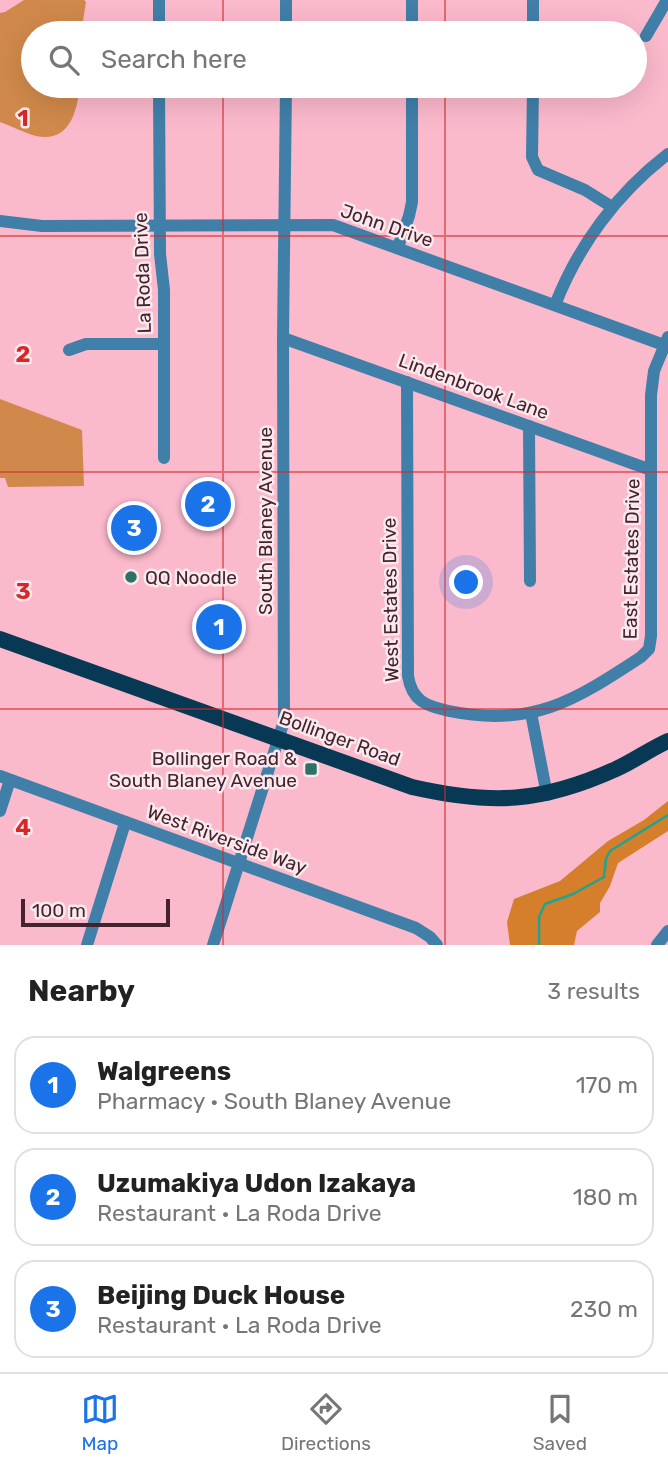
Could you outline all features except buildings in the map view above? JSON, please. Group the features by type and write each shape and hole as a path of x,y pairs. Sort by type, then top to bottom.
{"main road":[{"name":"Bollinger Road","path":"0,639 412,787 449,795 481,799 547,795 618,768 668,741"}],"street":[{"path":"159,0 159,21"},
{"path":"286,0 286,21"},
{"path":"412,0 412,21"},
{"path":"533,0 533,21"},
{"path":"647,34 667,0"},
{"name":"La Roda Drive","path":"159,98 159,226 164,290 164,458"},
{"name":"South Blaney Avenue","path":"213,945 284,721 283,338 286,98"},
{"path":"398,247 412,202 412,98"},
{"path":"533,98 532,157 538,170 585,190 612,207"},
{"path":"555,305 573,264 612,207 641,176 668,154"},
{"name":"John Drive","path":"0,222 42,226 333,225 555,305 666,341"},
{"name":"Lindenbrook Lane","path":"283,338 652,470"},
{"name":"East Estates Drive","path":"531,713 581,696 649,649 652,636 652,395 654,371 666,341"},
{"path":"69,350 86,344 163,344"},
{"name":"West Estates Drive","path":"407,382 410,688 422,703 457,712 489,717 531,713"},
{"path":"529,426 530,581"},
{"path":"531,713 547,795"},
{"path":"0,811 5,778"},
{"name":"West Riverside Way","path":"5,778 416,928 437,945"},
{"path":"87,945 125,823"},
{"path":"657,945 668,931"}],"shaded area":[{"path":"24,0 86,2 83,21 21,21 21,98 78,98 70,123 57,135 36,136 0,122 0,13"},
{"path":"0,399 82,430 84,486 8,487 5,478 0,478"},
{"path":"668,801 668,831 618,863 610,886 600,903 600,912 577,931 574,945 510,945 507,922 514,899 560,881 608,841 644,820"}],"waterway":[{"path":"539,945 539,917 545,904 573,894 604,877 610,851 668,815"}],"place":[{"name":"Uzumakiya Udon Izakaya","path":"208,504"},
{"name":"Beijing Duck House","path":"134,528"},
{"name":"QQ Noodle","path":"131,577"},
{"name":"Walgreens","path":"219,627"},
{"name":"Bollinger Road & South Blaney Avenue","path":"311,769"}]}
